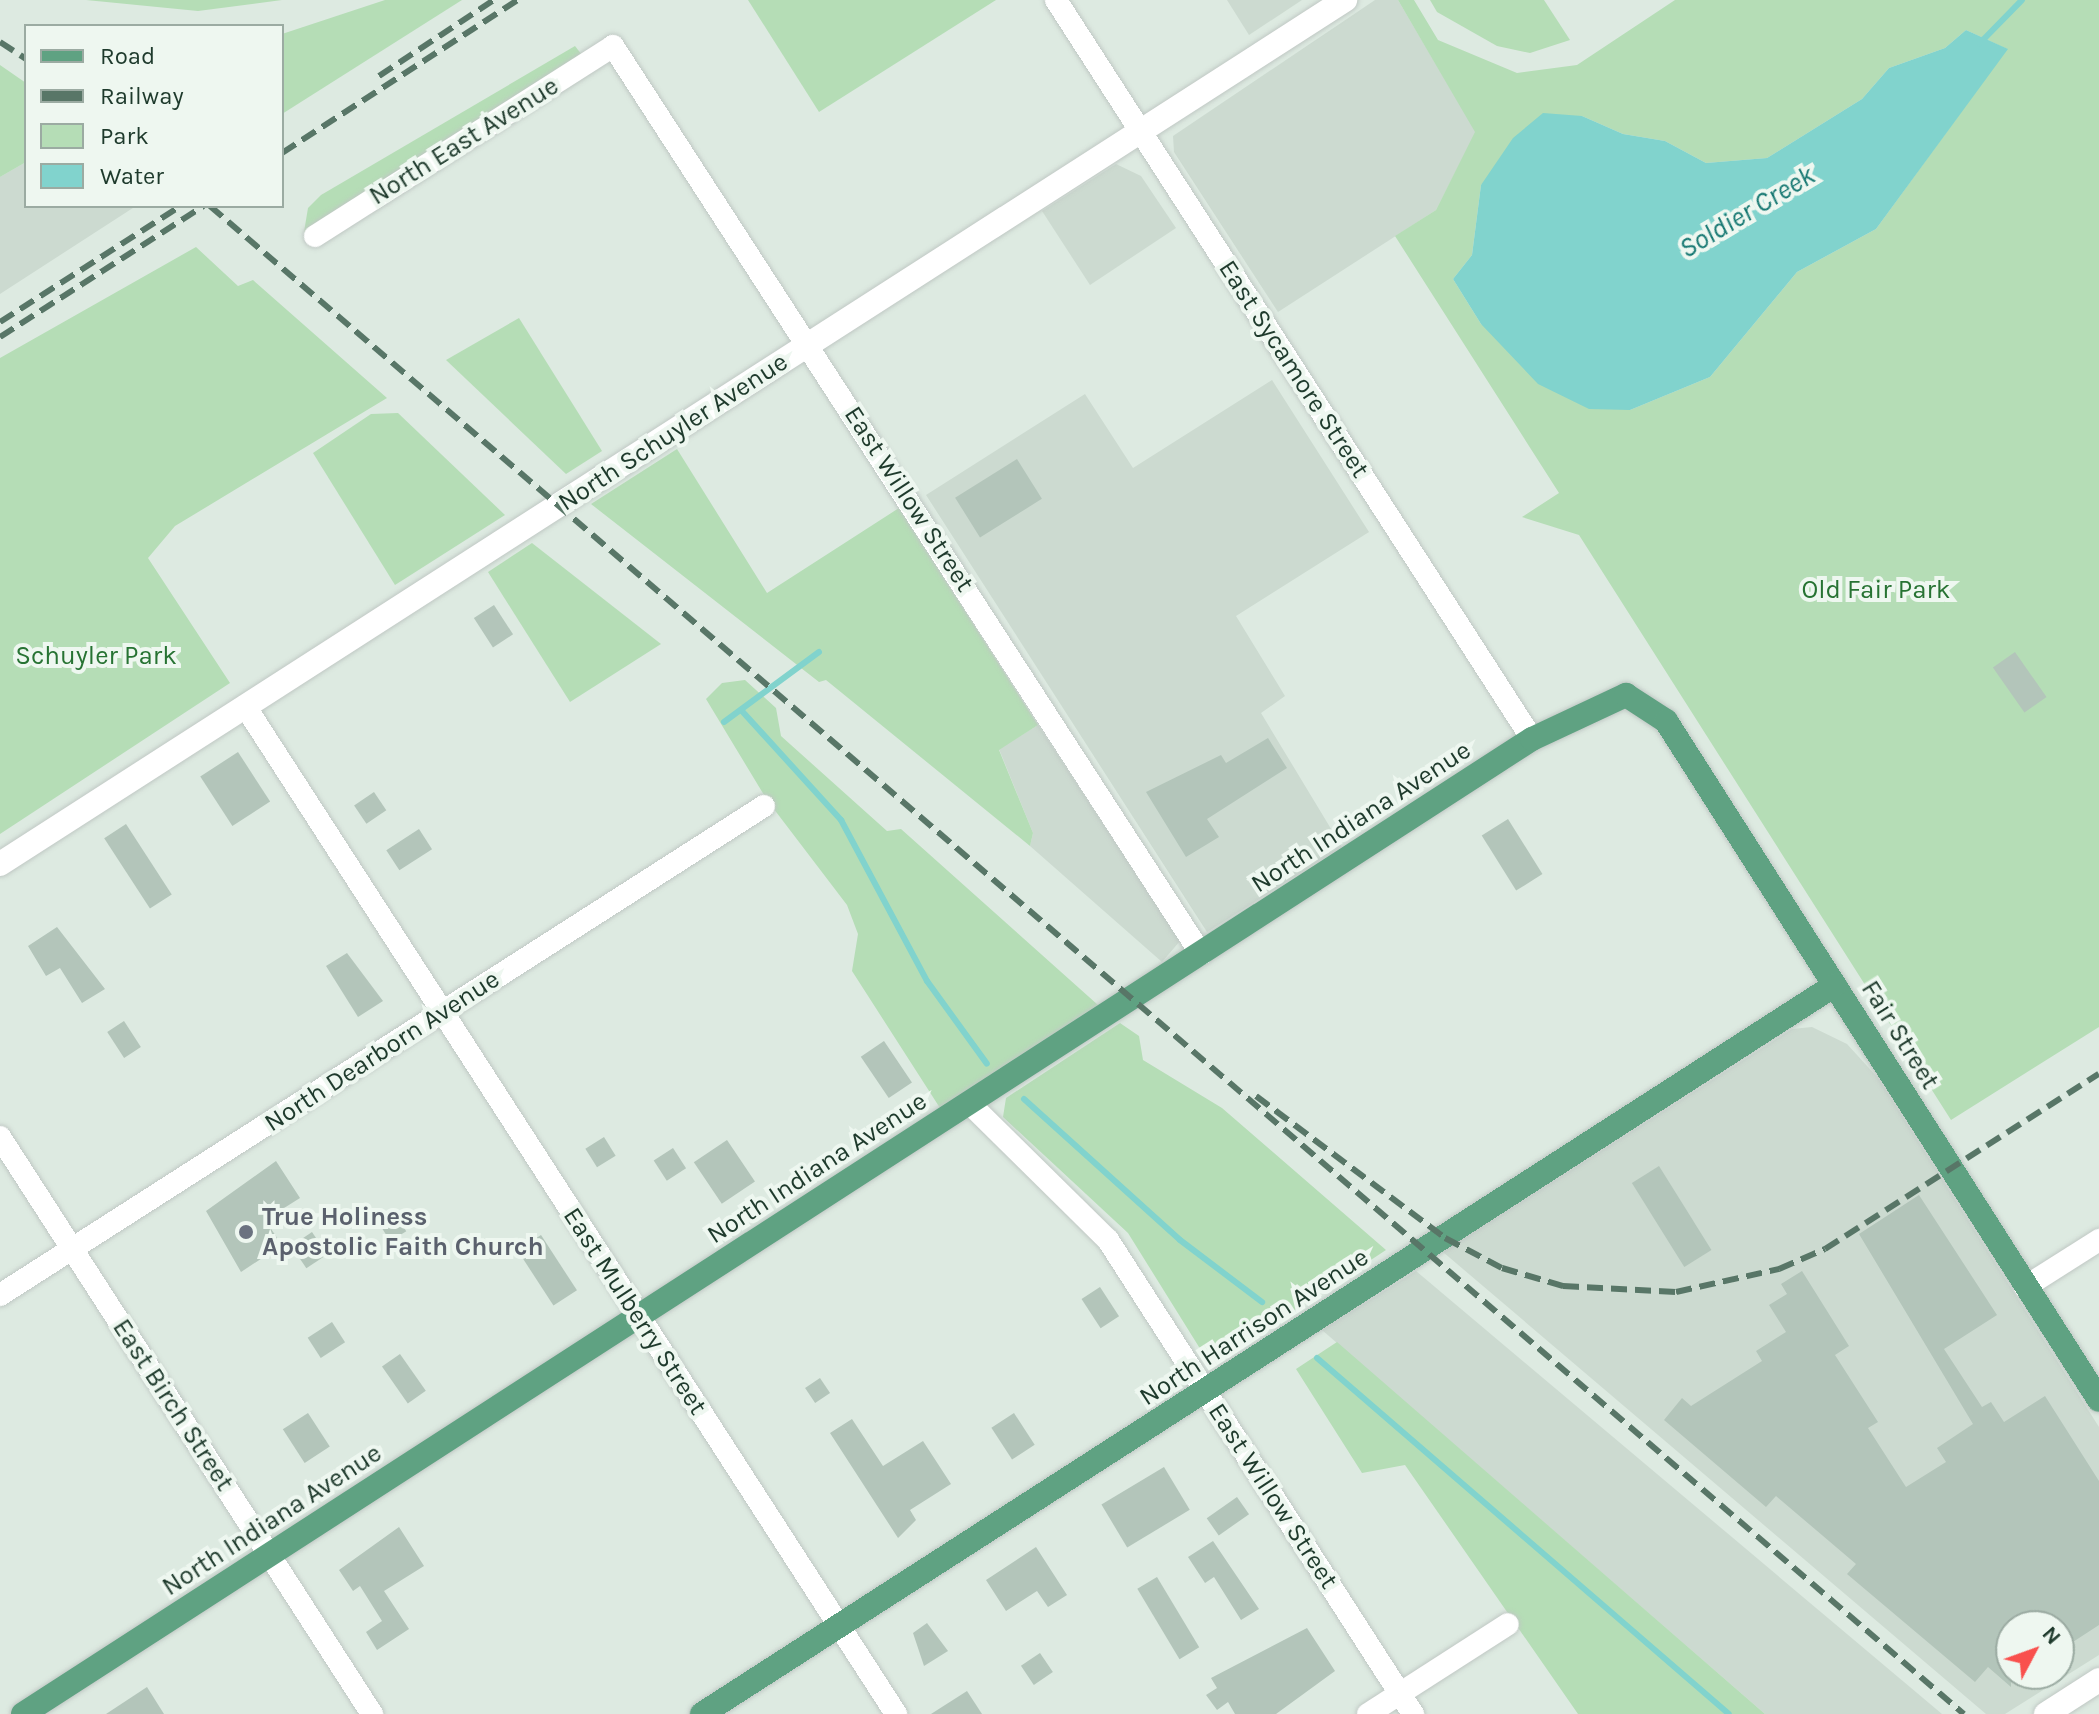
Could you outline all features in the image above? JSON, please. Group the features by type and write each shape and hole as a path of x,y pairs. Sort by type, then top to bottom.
{"main road":[{"name":"North Indiana Avenue","path":"23,1714 1532,739 1601,700 1626,695 1648,704"},
{"name":"Fair Street","path":"1648,704 1835,985 2099,1400"},
{"name":"North Harrison Avenue","path":"702,1714 1835,985"}],"street":[{"name":"East Sycamore Street","path":"1056,0 1532,739"},
{"name":"North Schuyler Avenue","path":"0,864 1345,0"},
{"name":"North East Avenue","path":"315,236 613,46"},
{"name":"East Willow Street","path":"613,46 809,344 1201,954"},
{"name":"East Mulberry Street","path":"245,706 896,1714"},
{"name":"North Dearborn Avenue","path":"0,1295 764,806"},
{"name":"East Willow Street","path":"969,1103 1108,1240 1413,1714"},
{"name":"East Birch Street","path":"0,1137 372,1714"},
{"path":"2025,1287 2099,1240"},
{"path":"1368,1714 1508,1624"},
{"path":"2046,1714 2099,1680"}],"shaded area":[{"path":"1227,0 1302,0 1249,35"},
{"path":"1375,0 1398,0 1476,132 1436,210 1278,312 1174,152 1173,136"},
{"path":"24,163 24,208 133,208 0,294 0,177"},
{"path":"1116,164 1141,176 1176,228 1090,285 1042,211"},
{"path":"1272,380 1369,532 1236,616 1285,696 1261,713 1342,847 1207,932 926,495 1085,394 1133,468"},
{"path":"1038,725 1180,941 1162,962 1030,846 1033,833 999,749"},
{"path":"1812,1027 1847,1044 1878,1078 2099,1427 2099,1655 2075,1670 2075,1610 1995,1610 1995,1690 2043,1690 2005,1714 1986,1714 1443,1252 1792,1029"},
{"path":"1416,1271 1942,1714 1765,1714 1322,1330"}],"green space":[{"path":"86,0 282,0 198,11"},
{"path":"385,0 462,0 284,113 284,33"},
{"path":"748,0 996,0 819,112"},
{"name":"Old Fair Park","path":"1398,0 1414,0 1438,40 1517,73 1577,65 1675,0 2099,0 2099,1027 1951,1120 1579,535 1522,517 1559,493 1395,236 1436,210 1475,132","holes":["1966,30 2007,49 1876,229 1797,272 1710,377 1630,410 1481,324 1453,279 1472,255 1481,185 1582,116 1623,134 1665,141 1706,163 1767,158 1862,99 1889,68 1945,48"]},
{"path":"1430,0 1544,0 1570,40 1530,53 1497,46 1437,12"},
{"path":"575,46 582,55 304,232 308,208 321,195"},
{"path":"0,65 24,82 24,163 0,177"},
{"name":"Schuyler Park","path":"196,247 238,286 253,280 387,398 175,526 148,558 230,683 0,834 0,358"},
{"path":"519,318 602,451 566,474 446,360"},
{"path":"398,413 505,515 395,585 313,453 371,414"},
{"path":"677,449 767,593 899,508 1038,725 999,750 1033,833 1030,846 826,680 819,682 591,504"},
{"path":"532,543 661,644 570,702 488,572"},
{"path":"745,680 776,708 781,736 887,831 901,829 1098,1005 940,1108 852,971 858,934 847,905 767,800 706,699 722,683"},
{"path":"1120,1023 1139,1036 1143,1060 1222,1108 1386,1250 1215,1360 1199,1347 1128,1233 1003,1117 1006,1098"},
{"path":"1337,1342 1765,1714 1578,1714 1405,1465 1362,1473 1296,1369"}],"water":[{"path":"1966,30 2008,49 1876,229 1797,272 1710,377 1630,410 1589,409 1538,384 1481,324 1453,279 1472,255 1481,185 1513,138 1543,113 1582,116 1623,134 1665,141 1706,163 1767,158 1862,99 1889,68 1945,48"}],"building":[{"path":"1017,459 1042,499 980,538 955,498"},
{"path":"494,605 513,634 493,647 474,618"},
{"path":"2015,652 2047,697 2024,713 1993,667"},
{"path":"1268,738 1287,768 1207,819 1219,837 1186,857 1146,792 1221,755 1226,763"},
{"path":"238,752 270,801 232,826 200,777"},
{"path":"374,792 386,810 366,824 354,805"},
{"path":"1508,819 1542,874 1516,891 1482,835"},
{"path":"126,824 172,894 150,909 104,838"},
{"path":"419,829 432,849 399,870 386,850"},
{"path":"57,927 105,989 82,1003 60,968 46,976 28,946"},
{"path":"347,953 383,1001 358,1017 326,966"},
{"path":"124,1021 141,1047 124,1058 107,1032"},
{"path":"884,1041 912,1082 889,1098 861,1057"},
{"path":"604,1137 616,1156 597,1167 585,1149"},
{"path":"727,1140 755,1181 722,1204 694,1162"},
{"path":"673,1148 686,1168 667,1181 654,1161"},
{"name":"True Holiness Apostolic Faith Church","path":"276,1161 300,1198 265,1220 282,1245 241,1272 206,1211"},
{"path":"1659,1166 1711,1250 1684,1267 1632,1183"},
{"path":"1919,1195 1997,1315 1944,1349 1982,1407 1991,1402 2004,1422 2045,1396 2099,1481 2099,1625 2075,1641 2075,1610 1995,1610 1995,1673 1988,1667 1975,1682 1847,1574 1856,1564 1776,1496 1766,1507 1664,1420 1682,1398 1691,1406 1762,1361 1756,1351 1786,1332 1769,1305 1787,1294 1781,1284 1802,1271 1849,1346 1835,1355 1878,1422 1868,1428 1906,1487 1946,1462 1937,1448 1973,1424 1859,1234"},
{"path":"393,1210 406,1231 390,1241 377,1220"},
{"path":"312,1232 327,1254 306,1268 291,1246"},
{"path":"541,1235 577,1290 553,1306 518,1250"},
{"path":"1100,1287 1119,1316 1101,1328 1082,1299"},
{"path":"332,1322 345,1342 321,1358 308,1338"},
{"path":"400,1354 426,1391 408,1403 382,1367"},
{"path":"820,1378 830,1393 815,1403 805,1388"},
{"path":"308,1413 330,1447 305,1463 283,1429"},
{"path":"1014,1413 1035,1445 1012,1460 991,1428"},
{"path":"852,1419 883,1466 923,1441 951,1484 910,1510 916,1520 898,1538 830,1433"},
{"path":"1164,1467 1190,1510 1127,1547 1101,1505"},
{"path":"1237,1497 1249,1514 1219,1535 1207,1518"},
{"path":"399,1527 424,1566 384,1591 409,1629 377,1650 366,1632 382,1621 360,1586 353,1591 339,1570"},
{"path":"1213,1541 1259,1609 1241,1620 1214,1577 1205,1583 1188,1557"},
{"path":"1036,1547 1067,1595 1048,1607 1037,1591 1006,1611 986,1580"},
{"path":"1157,1577 1199,1647 1180,1659 1137,1589"},
{"path":"927,1623 948,1651 924,1666 913,1633"},
{"path":"1307,1628 1335,1671 1276,1714 1235,1714 1228,1702 1217,1710 1206,1695 1217,1688 1211,1678"},
{"path":"1040,1653 1053,1672 1034,1685 1021,1666"},
{"path":"147,1687 164,1714 106,1714"},
{"path":"967,1691 982,1714 931,1714"}],"waterway":[{"name":"Soldier Creek","path":"1980,43 2022,0"},
{"name":"Soldier Creek","path":"724,722 819,652"},
{"path":"741,710 841,820 927,981 987,1064"},
{"path":"1024,1099 1180,1240 1262,1302"},
{"path":"1317,1358 1729,1714"}],"railway":[{"path":"379,76 494,0"},
{"path":"284,152 518,0"},
{"path":"0,42 24,58"},
{"path":"0,322 178,208"},
{"path":"0,337 200,208"},
{"path":"212,208 1964,1714"},
{"path":"1256,1096 1445,1238 1502,1268 1563,1286 1676,1292 1779,1269 1825,1249 2099,1074"}],"place":[{"name":"True Holiness Apostolic Faith Church","path":"246,1232"}]}
